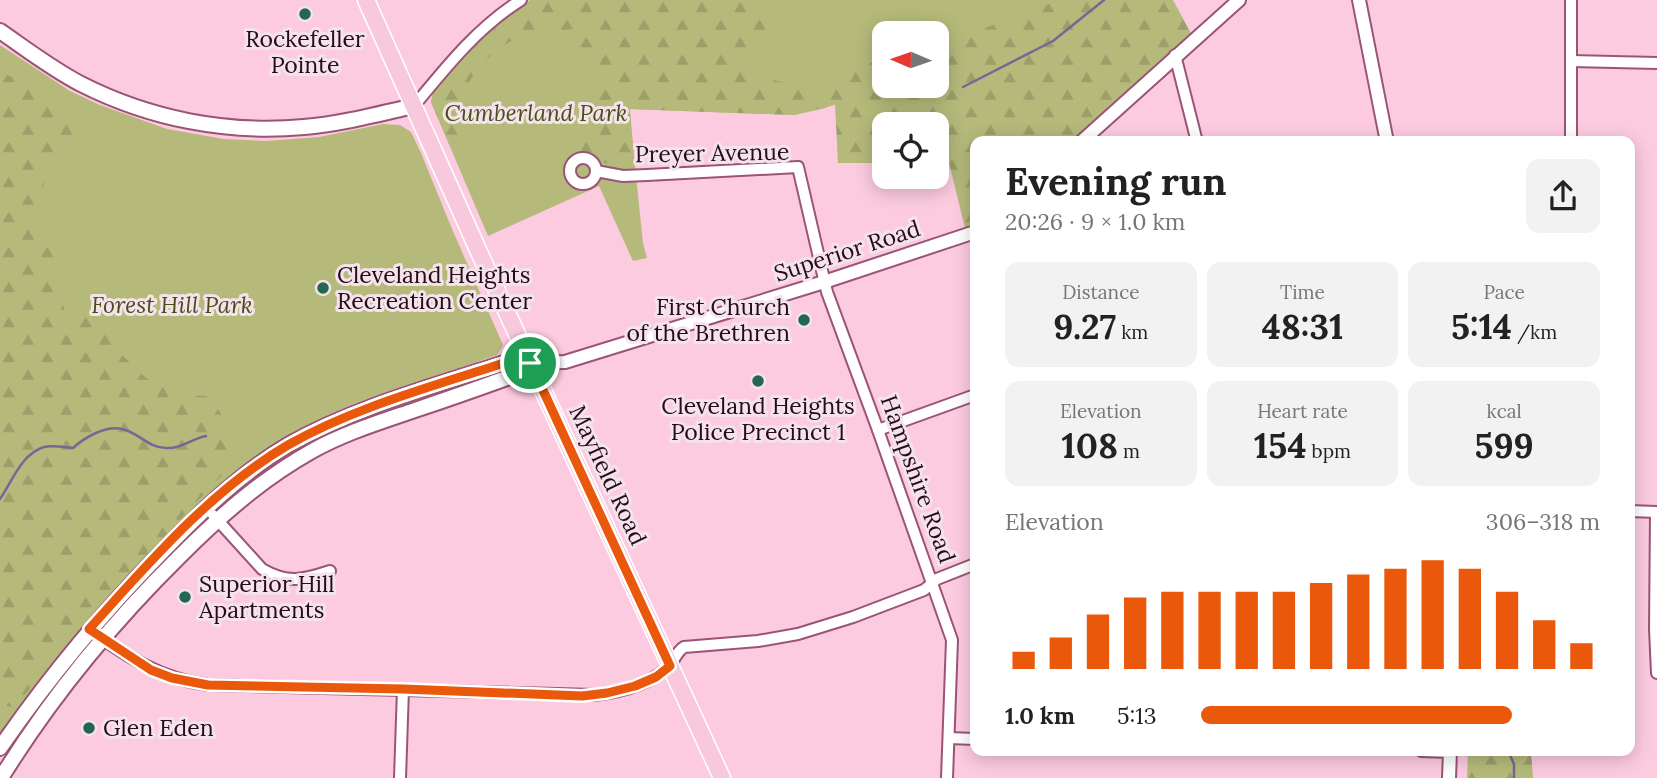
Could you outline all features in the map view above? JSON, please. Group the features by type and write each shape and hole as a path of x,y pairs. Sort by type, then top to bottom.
{"main road":[{"name":"Mayfield Road","path":"366,0 722,778"},
{"path":"0,31 51,67 81,84 144,110 211,126 256,129 306,127 414,106"},
{"name":"Superior Road","path":"0,748 89,629 206,508 269,457 310,434 370,409 507,362 530,363"},
{"name":"Superior Road","path":"5,775 52,703 102,638 217,519 279,471 313,450 375,424 515,375 530,363"},
{"path":"447,382 452,397"},
{"path":"370,409 375,424"},
{"path":"269,457 279,471"}],"street":[{"path":"414,106 470,40 521,0"},
{"path":"1088,136 1239,0"},
{"path":"1359,0 1386,136"},
{"path":"1571,136 1572,0"},
{"path":"1175,55 1195,136"},
{"path":"1571,61 1657,63"},
{"name":"Preyer Avenue","path":"596,171 635,176 798,167 824,282"},
{"name":"Superior Road","path":"530,363 565,362 970,234"},
{"name":"Hampshire Road","path":"824,282 952,640 947,778"},
{"path":"878,429 970,397"},
{"path":"206,508 262,569 271,574 302,580 330,572"},
{"path":"1635,511 1657,512 1657,673"},
{"path":"89,629 151,670 190,683 595,695 635,686 656,677 670,666 684,647 758,641 797,634 865,613 925,590 932,583 970,566"},
{"path":"400,778 403,689"},
{"path":"949,738 970,739"},
{"path":"1449,778 1450,756"}],"green space":[{"name":"Cumberland Park","path":"530,0 1102,0 963,87 949,87 949,21 872,21 872,92 822,109 794,115 629,109 643,243 647,258 633,261 599,186 488,236 431,102 433,93"},
{"path":"530,0 779,0 744,73 808,88 872,62 872,98 949,98 949,42 1059,0 1173,0 1194,39 1088,136 970,136 970,234 967,236 949,163 949,112 872,112 872,163 838,163 835,104 794,115 630,109 635,168 599,162 573,145 591,112 595,87 588,62 572,29 534,33 518,38 507,43 488,59 471,79 461,100 460,119 464,137 449,144 431,102 433,93 480,38"},
{"name":"Forest Hill Park","path":"0,45 70,91 167,129 224,139 266,141 319,137 383,124 400,125 411,132 421,153 503,345 497,355 377,395 330,414 281,441 229,478 182,521 100,608 41,679 0,736"},
{"path":"0,71 39,91 75,132 71,149 51,158 34,220 49,233 65,314 85,316 107,329 121,354 145,377 178,395 207,396 220,412 227,427 233,464 109,594 22,698 11,707 0,704"},
{"path":"1468,756 1531,756 1533,778 1467,778"}],"waterway":[{"path":"963,87 1053,41 1104,0"},
{"path":"0,499 23,462 44,447 73,448 95,433 115,428 166,448 206,436"},
{"path":"1510,756 1514,764 1514,778"}],"place":[{"name":"Rockefeller Pointe","path":"305,14"},
{"name":"Cleveland Heights Recreation Center","path":"323,288"},
{"name":"First Church of the Brethren","path":"804,320"},
{"name":"Cleveland Heights Police Precinct 1","path":"758,381"},
{"name":"Superior Hill Apartments","path":"185,597"},
{"name":"Glen Eden","path":"89,728"}],"route":[{"path":"507,362 530,363 670,666 656,677 622,690 582,696 208,685 190,683 151,670 89,629 206,508 269,457 310,434 370,409 507,362"}]}
